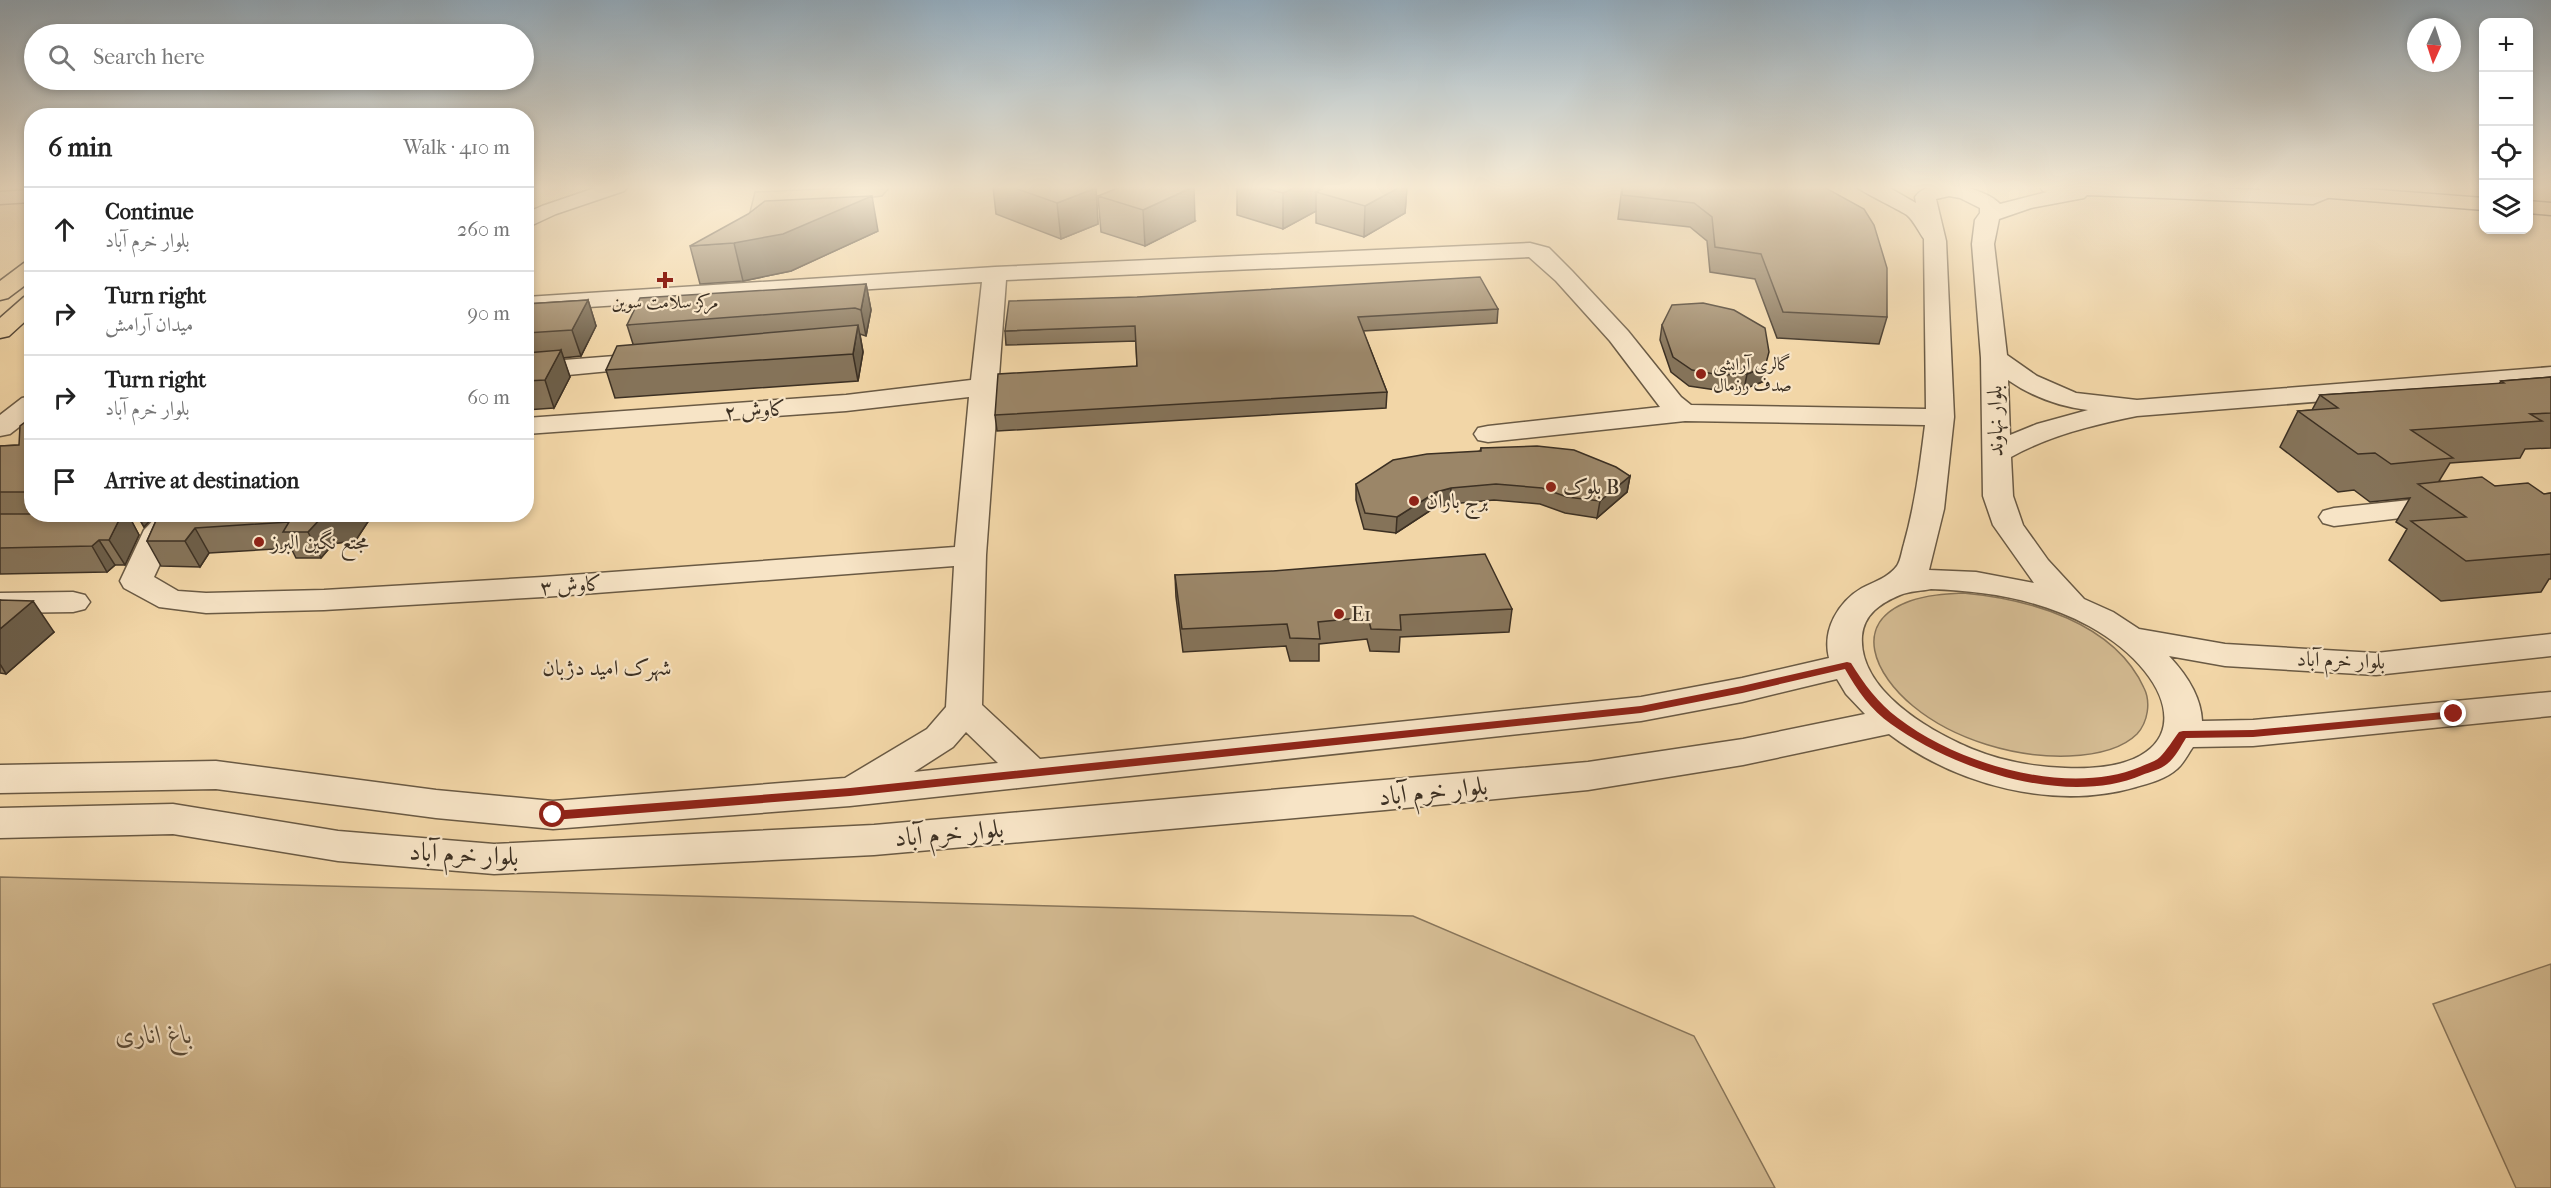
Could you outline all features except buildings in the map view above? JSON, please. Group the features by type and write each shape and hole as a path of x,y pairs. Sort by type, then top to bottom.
{"main road":[{"path":"0,293 24,274"},
{"path":"0,331 24,309"}],"street":[{"path":"1892,587 1913,569 1929,509 1940,417 1935,242"},
{"name":"بلوار نهاوند","path":"1983,242 1994,358 1998,496 2008,525 2037,567 2073,605"},
{"path":"534,303 995,274 1530,250 1540,253 1564,276 1619,336 1671,403 1685,413"},
{"path":"850,792 940,738 964,709 970,555 983,387 995,274"},
{"path":"534,370 681,358"},
{"path":"1994,358 2028,382 2071,400 2137,408"},
{"path":"1996,454 2023,438 2069,422 2137,408 2551,375"},
{"path":"0,400 24,387"},
{"name":"کاوش ۲","path":"534,425 846,403 983,387"},
{"path":"0,428 24,410"},
{"path":"1488,434 1685,413 1940,417"},
{"path":"2334,517 2472,502"},
{"name":"کاوش ۳","path":"168,522 160,530 136,581 171,600 206,603 335,600 543,587 970,555"},
{"path":"1931,579 1976,580 2025,589 2073,605 2131,638 2164,669 2183,703 2183,734 2163,762 2122,779 2067,783 2004,773 1944,752 1894,721 1865,693 1847,665 1843,639 1849,617 1867,599 1892,587 1931,579"},
{"path":"0,603 73,602"},
{"name":"بلوار خرم آباد","path":"2131,638 2225,655 2376,664 2551,645"},
{"name":"بلوار خرم آباد","path":"0,779 216,775 436,804 553,815 850,792 1464,730 1641,709 1742,690 1847,665"},
{"path":"2183,734 2253,734 2551,704"},
{"path":"964,709 1031,772"},
{"name":"بلوار خرم آباد","path":"0,823 173,819 338,846 494,859 874,840 1588,776 1743,752 1894,721"}],"green space":[{"path":"1963,593 2015,601 2041,608 2067,618 2112,646 2130,665 2144,688 2148,706 2141,729 2130,740 2114,748 2087,755 2028,754 1966,737 1929,718 1913,706 1888,680 1880,665 1875,650 1874,636 1880,622 1891,611 1910,601 1929,596"},
{"name":"باغ اناری","path":"0,877 1413,916 1694,1036 1775,1188 0,1188"},
{"path":"2551,964 2551,1188 2516,1188 2433,1004"}],"place":[{"name":"مرکز سلامت سوین","path":"665,280"},
{"name":"گالری آرایشی صدف رزمال","path":"1701,374"},
{"name":"بلوک B","path":"1551,487"},
{"name":"برج باران","path":"1414,501"},
{"name":"مجتع نگین البرز","path":"259,542"},
{"name":"E1","path":"1339,614"}],"district":[{"name":"شهرک امید دژبان","path":"607,668"}],"route":[{"path":"553,815 850,792 1464,730 1641,709 1742,690 1847,665 1865,693 1894,721 1944,752 2004,773 2067,783 2122,779 2163,762 2183,734 2253,734 2454,714"}]}
